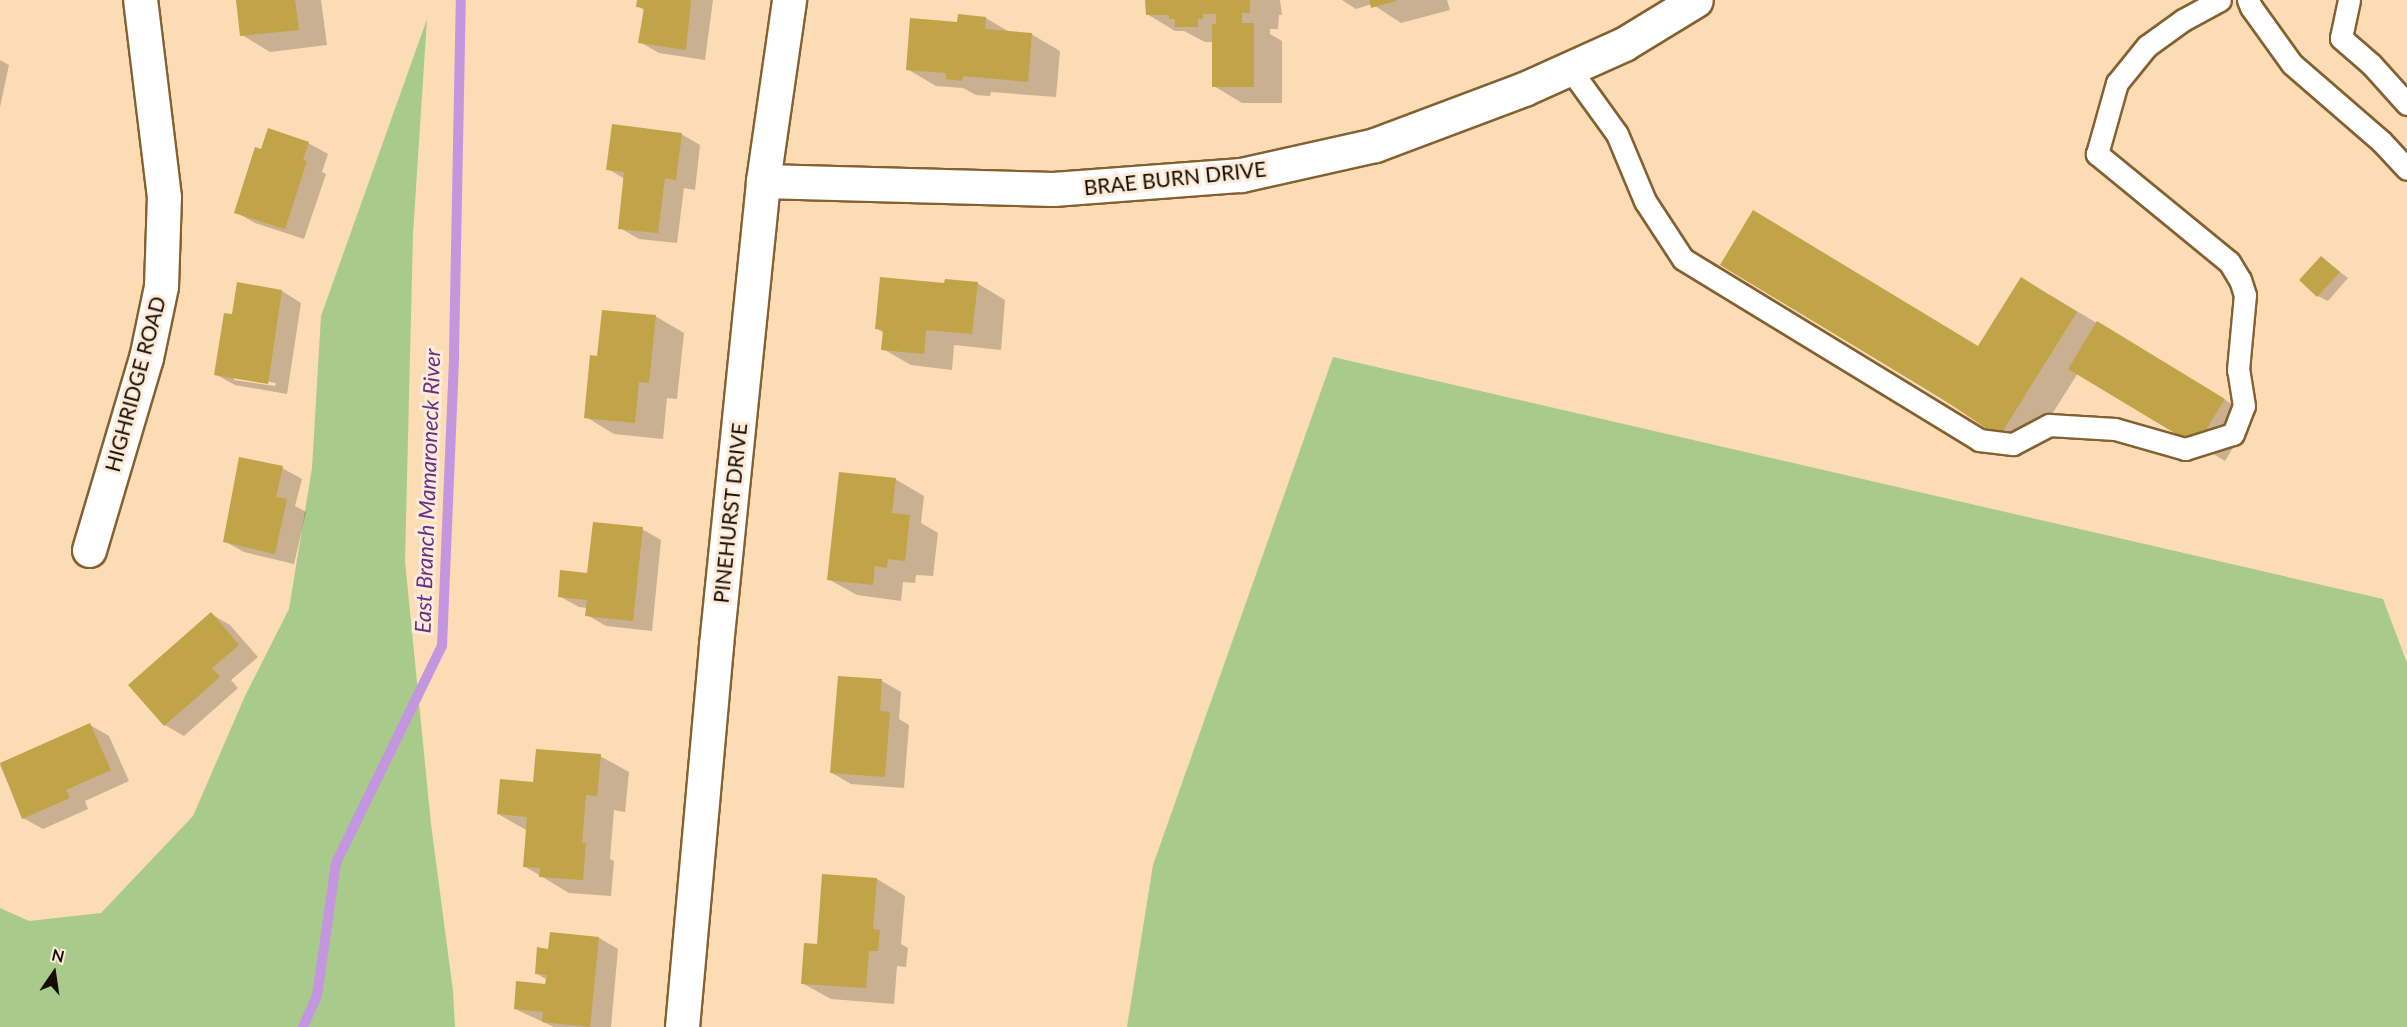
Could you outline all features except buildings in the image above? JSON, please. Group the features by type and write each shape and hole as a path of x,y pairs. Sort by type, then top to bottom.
{"street":[{"name":"HIGHRIDGE ROAD","path":"89,550 146,358 161,286 164,197 140,0"},
{"name":"PINEHURST DRIVE","path":"682,1027 716,645 763,181 789,0"},
{"name":"BRAE BURN DRIVE","path":"763,181 1053,189 1241,175 1375,145 1524,89 1624,44 1696,0"}],"lane":[{"path":"1570,69 1617,134 1645,201 1683,259 1979,440 2013,444 2049,425 2115,429 2185,449 2233,434 2244,406 2238,370 2245,295 2240,279 2229,262 2097,154 2117,83 2147,45 2183,20 2220,0"},
{"path":"2248,0 2292,64 2380,141 2407,169"},
{"path":"2349,0 2341,38 2371,64 2407,104"}],"green space":[{"path":"427,19 413,234 405,561 431,824 453,991 455,1027 0,1027 0,908 29,921 101,913 193,816 245,696 289,609 312,468 321,316"},
{"path":"1333,357 2383,599 2407,663 2407,1027 1127,1027 1153,865"}],"waterway":[{"name":"East Branch Mamaroneck River","path":"303,1027 317,996 336,863 442,646 454,354 461,0"}]}
